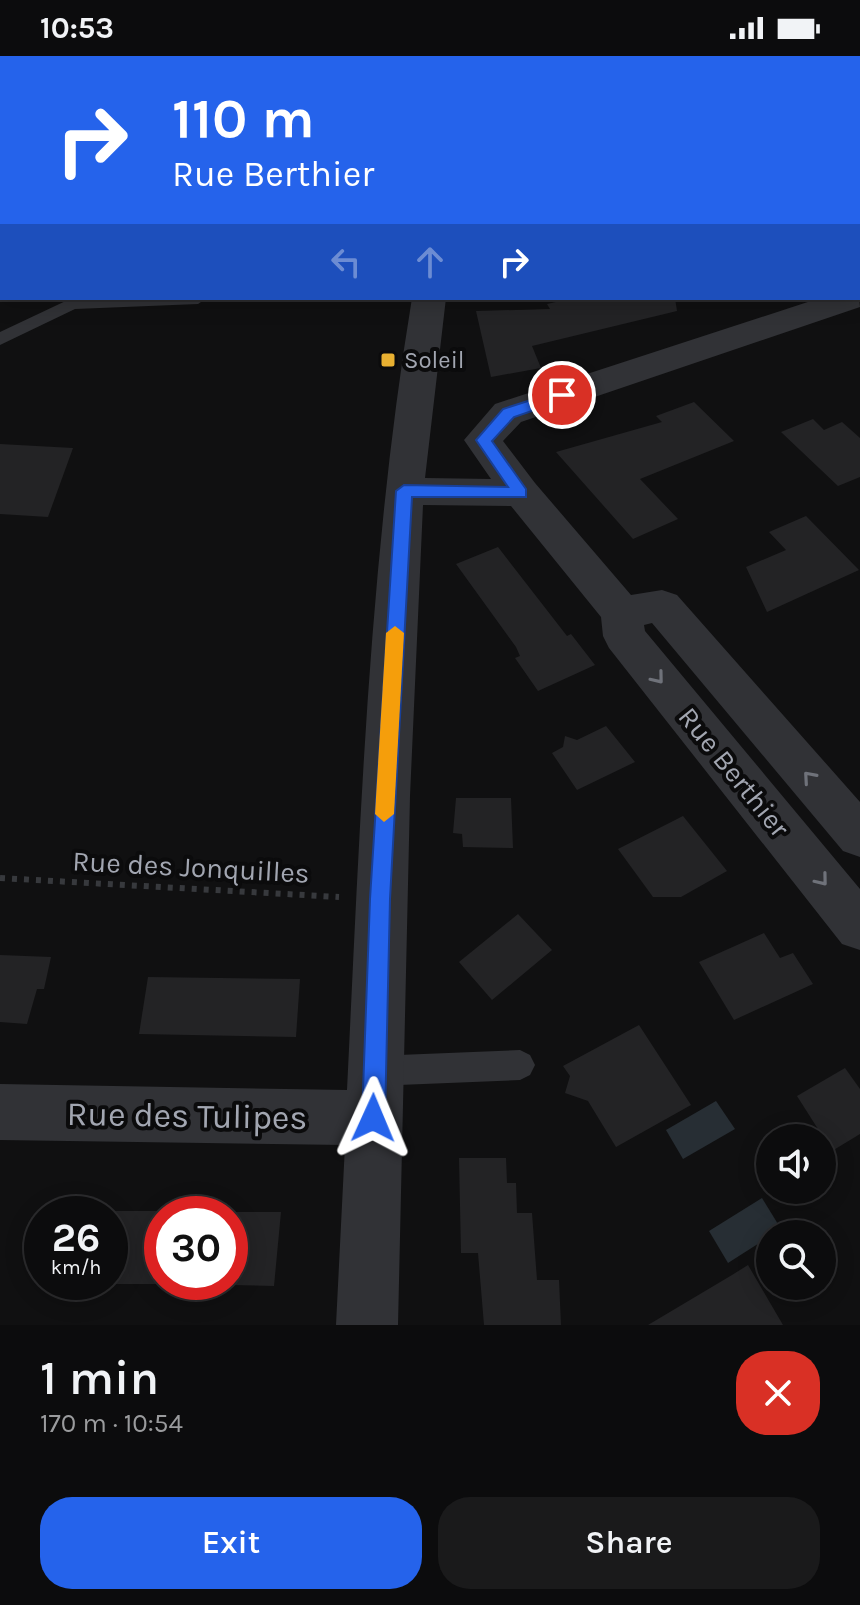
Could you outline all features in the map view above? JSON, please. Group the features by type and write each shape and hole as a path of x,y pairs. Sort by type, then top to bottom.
{"street":[{"path":"367,1325 380,899 404,491 429,300"},
{"name":"Rue Berthier","path":"848,300 508,413 483,440 521,493 621,612 624,636 860,927"},
{"path":"404,491 521,493"},
{"name":"Rue Berthier","path":"621,612 662,606 860,836"},
{"name":"Rue des Tulipes","path":"0,1112 374,1095"}],"lane":[{"path":"0,339 72,304 156,300"},
{"path":"374,1095 520,1065"}],"path":[{"name":"Rue des Jonquilles","path":"0,878 380,899"}],"shaded area":[{"path":"716,1101 735,1129 683,1159 666,1130"},
{"path":"756,1202 766,1204 775,1220 756,1220 756,1245 728,1263 709,1231"}],"building":[{"path":"564,300 675,300 677,311 532,346 541,368 491,377 476,311 550,309 547,304"},
{"path":"694,402 734,441 640,479 678,519 633,539 556,452 662,422 656,416"},
{"path":"813,419 824,430 842,422 860,438 860,477 838,486 781,432"},
{"path":"0,444 73,448 48,517 0,514"},
{"path":"806,516 859,570 767,612 746,567 786,550 769,532"},
{"path":"498,547 567,636 571,634 595,665 538,691 515,658 520,656 516,647 456,564"},
{"path":"606,726 635,762 577,790 552,753 563,747 565,736 577,740"},
{"path":"456,798 511,798 513,848 463,847 462,834 453,833"},
{"path":"683,816 727,871 681,897 653,897 618,849"},
{"path":"518,914 552,950 492,1000 459,962"},
{"path":"764,933 780,958 793,953 813,984 734,1020 699,962"},
{"path":"0,955 51,957 44,989 37,989 27,1024 0,1022"},
{"path":"148,977 300,979 296,1037 139,1034"},
{"path":"639,1025 691,1105 616,1147 588,1101 565,1093 570,1076 563,1066"},
{"path":"845,1068 860,1089 860,1134 836,1149 836,1124 815,1124 797,1096"},
{"path":"459,1158 506,1158 507,1183 516,1183 517,1213 532,1213 537,1280 559,1280 561,1325 484,1325 478,1253 461,1253"},
{"path":"128,1211 144,1211 144,1284 128,1284"},
{"path":"248,1212 281,1212 274,1286 248,1285"},
{"path":"748,1265 756,1279 756,1300 768,1300 783,1325 648,1325"}],"slow traffic":[{"path":"384,814 395,633"}],"place":[{"name":"Soleil","path":"388,360"}],"route":[{"path":"373,1118 380,899 404,491 521,493 483,440 508,413 562,395"}]}
